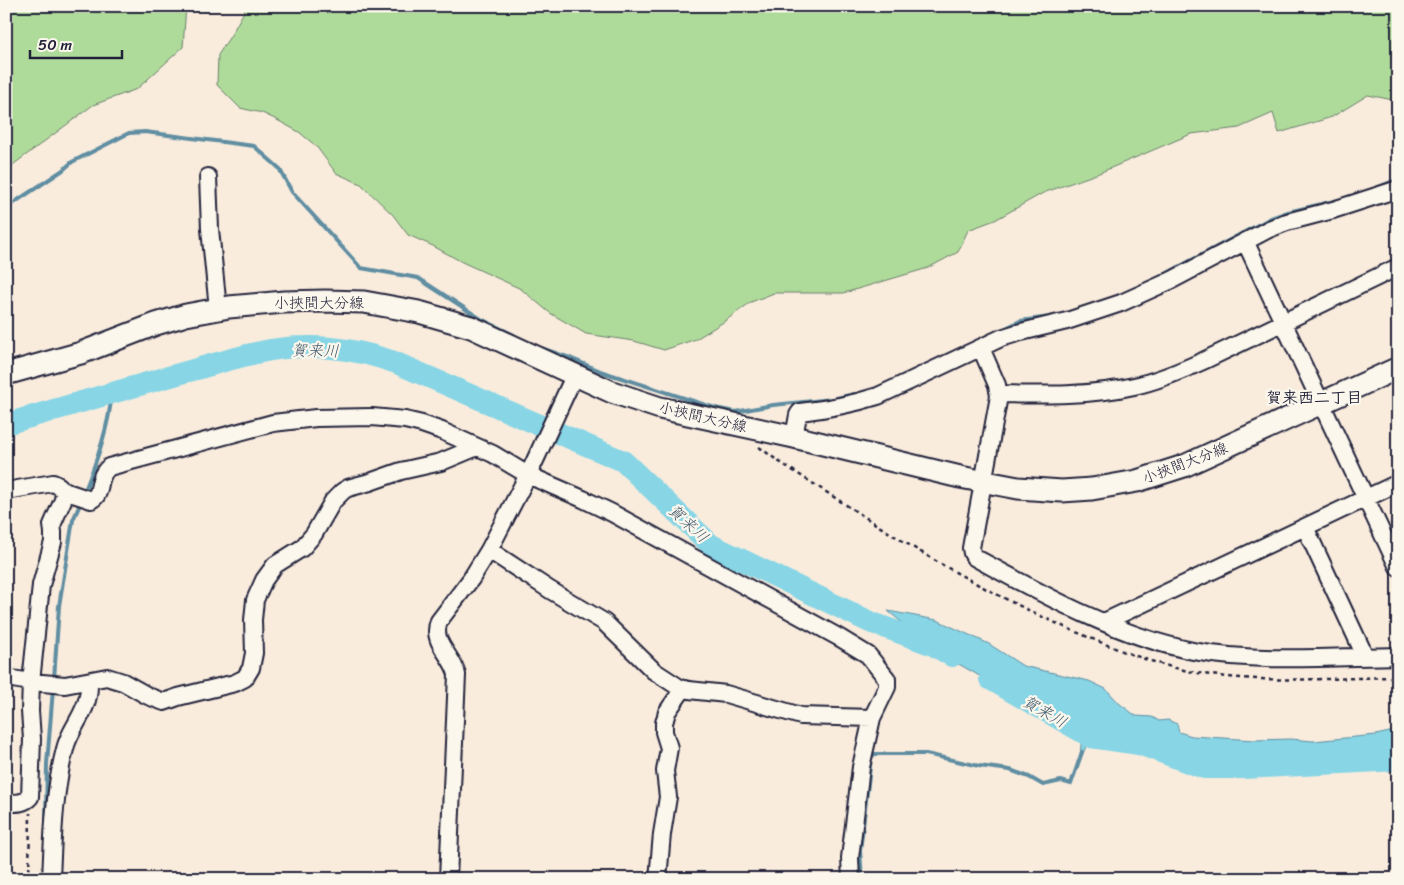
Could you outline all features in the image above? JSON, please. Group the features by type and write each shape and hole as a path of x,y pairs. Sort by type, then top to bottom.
{"main road":[{"name":"小挾間大分線","path":"6,374 81,353 156,324 186,315 218,309 274,303 364,302 436,316 471,327 572,382 660,408 794,437 984,482 1032,490 1062,491 1092,489 1137,481 1168,472 1199,460 1398,368"}],"street":[{"path":"208,177 210,229 218,309"},
{"path":"794,437 800,412 858,402 878,396 1001,338 1068,321 1121,303 1172,280 1269,229 1398,189"},
{"path":"1245,241 1397,561"},
{"path":"999,394 1073,394 1135,386 1171,375 1398,268"},
{"path":"980,348 998,385 999,394 971,548 973,555 1038,591 1104,622 1174,647 1220,655 1268,658 1398,656"},
{"path":"448,879 457,675 438,638 437,627 439,621 471,579 489,550 530,472 572,382"},
{"path":"6,491 53,483 64,491 91,500 97,496 101,478 109,467 273,423 296,420 372,417 405,420 442,431 493,454 612,513 823,629 868,656 887,679 887,687 872,718 862,766 850,858 852,879"},
{"path":"6,678 64,685 107,677 123,682 148,696 164,702 235,683 245,678 252,668 255,600 264,580 275,565 302,548 314,534 337,495 348,488 401,471 441,462 477,447"},
{"path":"1104,622 1398,483"},
{"path":"6,803 21,803 27,801 30,796 32,740 31,682 41,585 53,542 52,525 63,500 64,491"},
{"path":"1305,527 1365,656"},
{"path":"489,550 550,590 604,622 654,671 683,689 726,694 801,716 872,718"},
{"path":"51,879 57,781 65,746 88,697 89,681"},
{"path":"658,879 668,797 665,771 669,748 664,732 664,723 667,712 683,689"}],"path":[{"path":"29,879 30,796"}],"green space":[{"path":"6,6 186,6 183,47 137,89 93,105 6,170"},
{"path":"247,6 1398,6 1398,101 1368,95 1332,117 1279,133 1273,113 1239,128 1191,134 1099,173 1043,193 995,220 968,230 958,252 928,268 844,293 774,293 751,302 696,339 664,350 634,341 586,334 550,313 521,289 408,235 393,215 361,184 336,173 316,146 299,132 262,113 240,108 217,85 218,55"}],"water":[{"path":"888,611 937,620 989,644 1023,666 1089,681 1106,689 1120,704 1136,716 1152,717 1159,721 1168,720 1177,724 1179,732 1192,736 1313,741 1376,735 1398,730 1398,755 1375,755 1330,760 1220,763 1179,762 1161,758 1148,751 1137,741 1093,730 1082,756 1080,755 1083,725 997,686 936,651"}],"waterway":[{"path":"6,208 72,162 129,133 145,132 254,146 279,168 292,192 361,268 418,278 481,319 514,335"},
{"path":"1376,188 1398,179"},
{"path":"1160,277 1271,218 1343,199"},
{"path":"1000,331 1020,321 1050,317"},
{"name":"賀来川","path":"6,424 234,358 277,349 317,347 372,355 394,362 623,461 711,545 870,622 933,645 952,656"},
{"path":"541,348 603,372 715,408 735,412 773,405 833,399 854,394"},
{"path":"84,493 105,431 112,392"},
{"path":"54,679 59,606 73,520 81,502"},
{"name":"賀来川","path":"990,679 1091,737 1139,744 1204,768 1243,768 1398,760"},
{"path":"46,819 47,764 53,689"},
{"path":"862,879 860,851 871,758 874,754 926,754 979,766 1010,770 1043,785 1061,781 1071,784 1082,752"}],"district":[{"name":"賀来西二丁目","path":"1314,397"}]}
